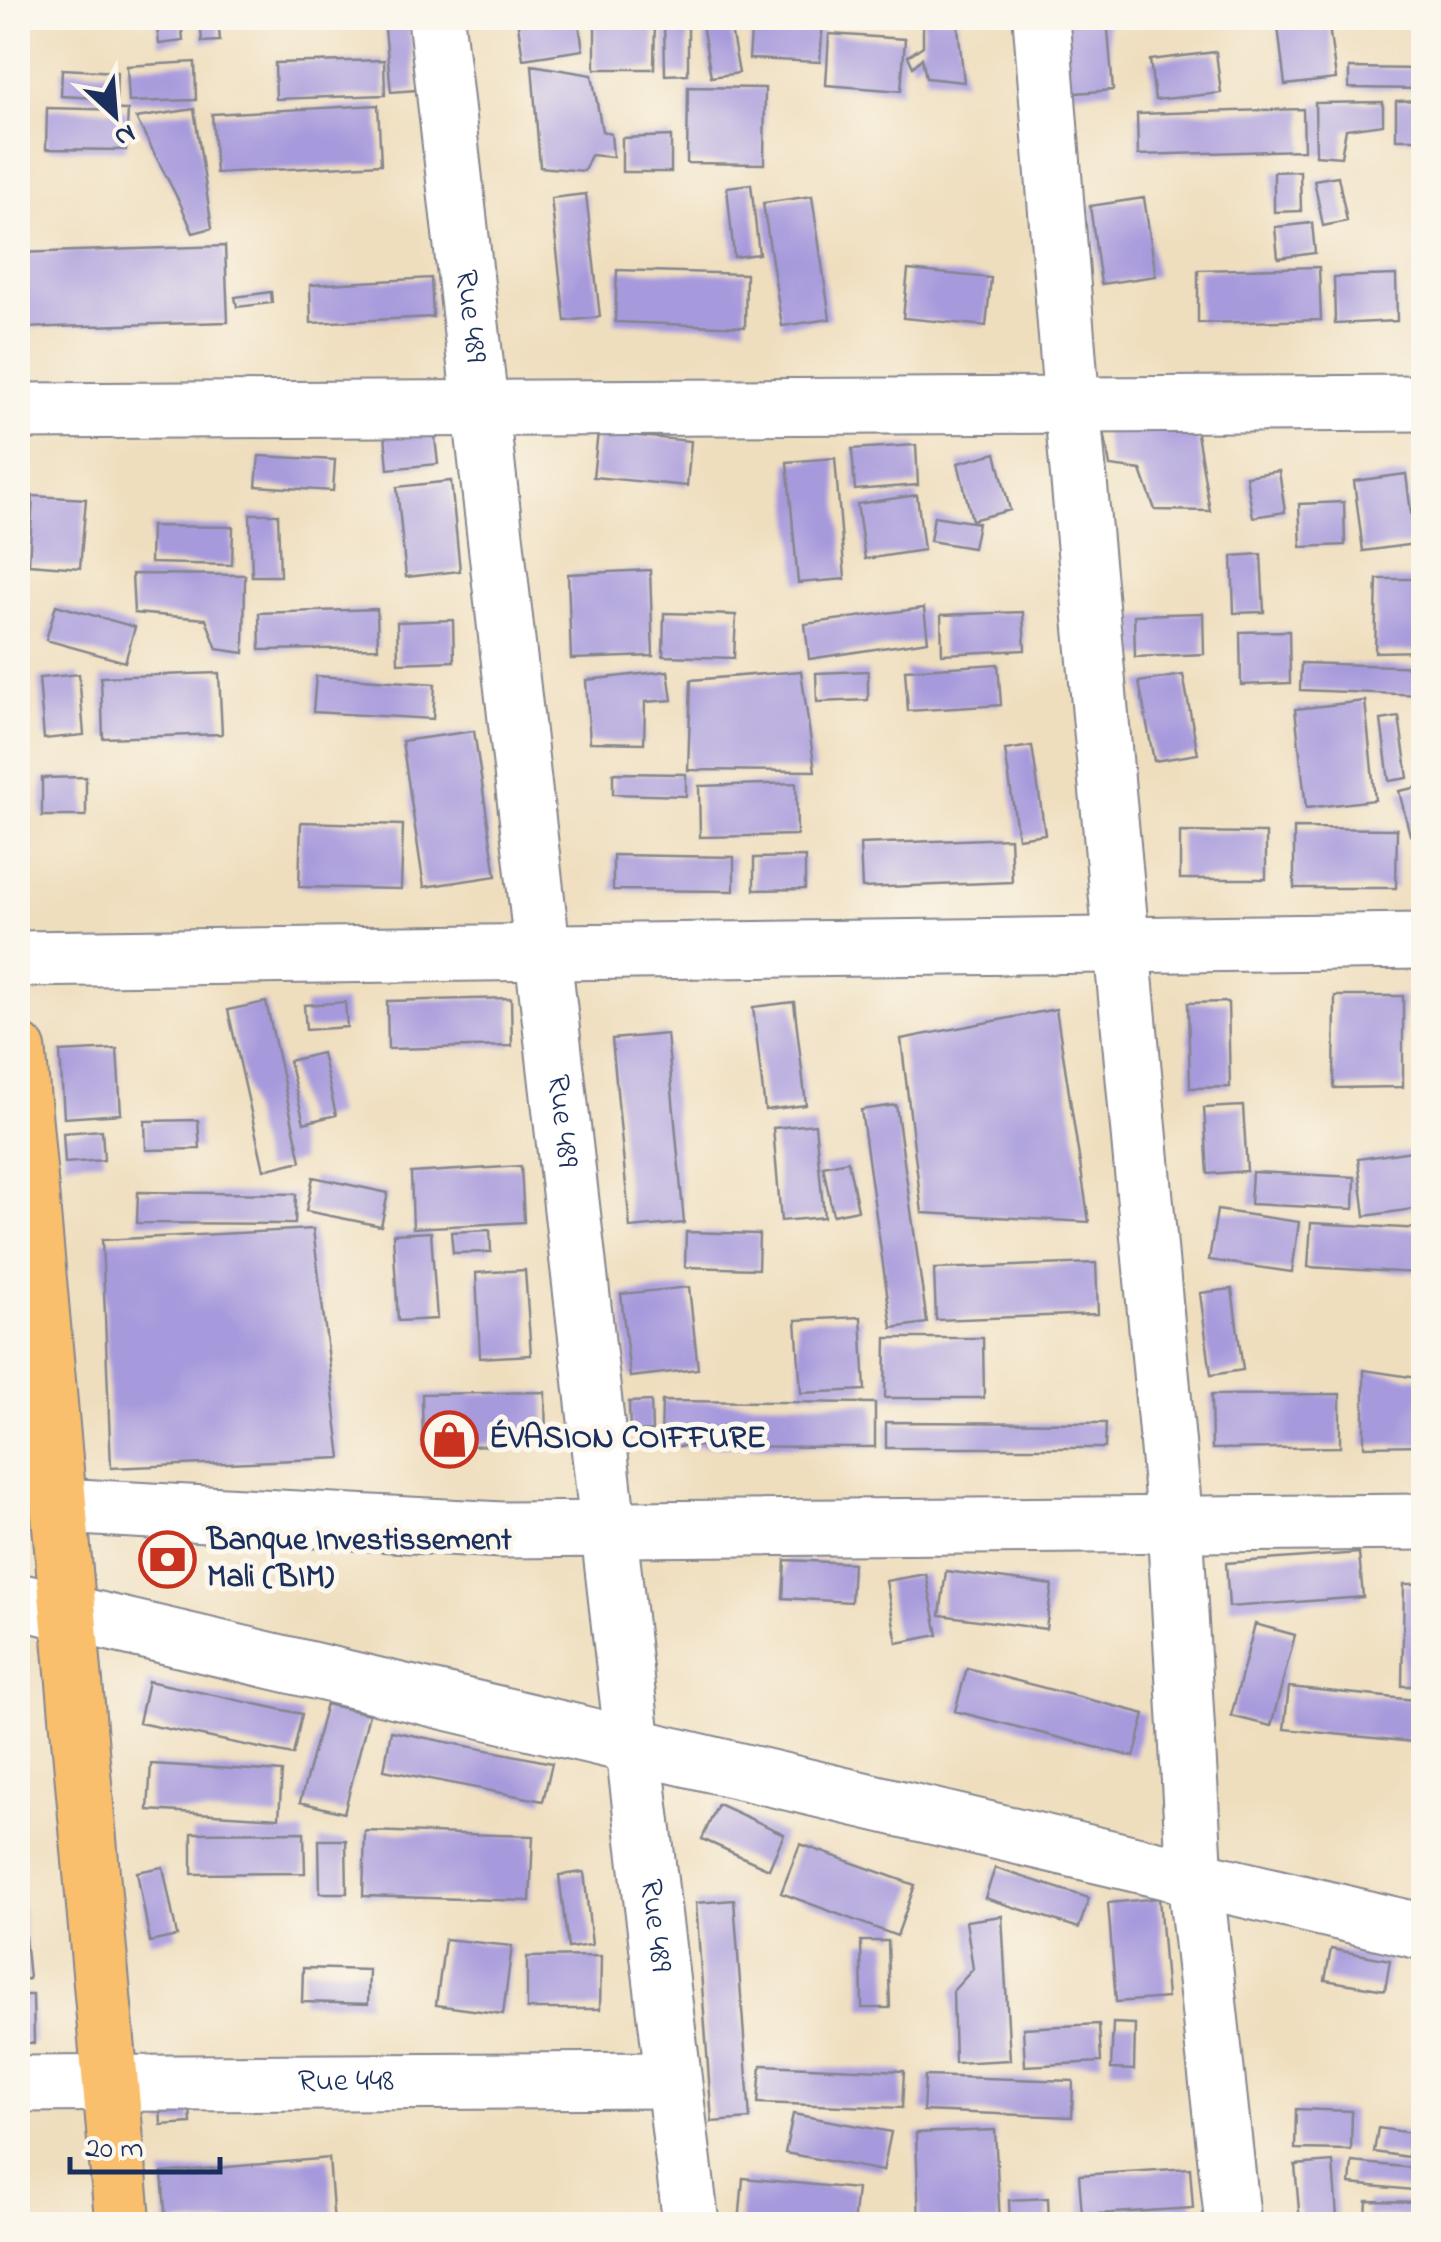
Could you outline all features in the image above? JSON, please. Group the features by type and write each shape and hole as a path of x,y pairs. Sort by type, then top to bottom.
{"main road":[{"path":"18,1051 58,1506 43,1606 110,2083 122,2224"}],"street":[{"name":"Rue 489","path":"436,18 691,2224"},
{"path":"1040,18 1175,1524 1195,1879 1233,2224"},
{"path":"18,411 1424,403"},
{"path":"18,958 1424,941"},
{"path":"58,1506 502,1530 1424,1522"},
{"path":"43,1606 1424,1932"},
{"name":"Rue 448","path":"18,2084 672,2080"}],"building":[{"path":"156,18 181,18 183,41 159,44"},
{"path":"200,18 218,18 220,41 202,42"},
{"path":"384,18 409,18 416,90 391,92"},
{"path":"517,18 578,18 583,50 523,59"},
{"path":"595,18 655,18 654,69 595,69"},
{"path":"664,18 688,18 688,74 665,75"},
{"path":"701,18 729,18 739,73 711,77"},
{"path":"752,18 823,18 820,62 749,59"},
{"path":"923,18 957,18 964,82 926,78 922,58 913,67 908,56 923,46"},
{"path":"1059,18 1107,18 1113,90 1064,94"},
{"path":"1277,18 1328,18 1336,79 1285,85"},
{"path":"829,34 905,39 901,91 826,85"},
{"path":"1216,52 1221,93 1155,100 1150,60"},
{"path":"384,60 385,95 276,99 275,63"},
{"path":"195,62 196,100 129,102 127,66"},
{"path":"532,65 592,75 602,131 611,134 613,157 591,155 584,171 540,167"},
{"path":"1349,68 1424,69 1424,89 1349,88"},
{"path":"62,69 117,72 116,99 61,96"},
{"path":"688,87 765,88 764,164 687,163"},
{"path":"1424,100 1424,139 1396,139 1396,101"},
{"path":"1383,102 1383,124 1346,129 1341,157 1316,155 1315,103"},
{"path":"378,105 381,164 216,173 212,114"},
{"path":"47,108 128,110 126,150 46,149"},
{"path":"194,109 212,228 193,233 136,118"},
{"path":"1303,109 1304,150 1138,155 1137,114"},
{"path":"671,136 671,172 622,172 622,138"},
{"path":"1300,171 1301,211 1274,212 1274,172"},
{"path":"1338,176 1347,221 1323,226 1314,180"},
{"path":"751,184 759,254 734,257 727,187"},
{"path":"586,194 600,317 565,321 551,198"},
{"path":"812,196 830,319 782,326 763,203"},
{"path":"1144,198 1156,276 1101,284 1090,206"},
{"path":"1312,223 1315,253 1278,258 1275,227"},
{"path":"225,246 228,322 18,328 18,253"},
{"path":"1319,267 1321,320 1198,323 1198,270"},
{"path":"617,270 746,274 745,327 615,322"},
{"path":"908,270 991,278 986,326 903,318"},
{"path":"1396,275 1397,321 1335,324 1334,277"},
{"path":"431,278 433,317 311,323 310,285"},
{"path":"271,292 272,303 237,307 235,297"},
{"path":"1193,410 1210,511 1155,510 1141,470 1110,466 1103,425"},
{"path":"434,429 438,464 388,469 385,434"},
{"path":"598,432 691,441 687,486 593,477"},
{"path":"916,445 918,485 855,490 852,449"},
{"path":"996,453 1010,510 972,520 958,463"},
{"path":"259,456 335,460 333,491 256,486"},
{"path":"835,458 845,579 798,583 787,462"},
{"path":"1279,471 1285,512 1253,517 1246,476"},
{"path":"1406,474 1415,544 1363,551 1354,481"},
{"path":"451,481 460,571 406,577 397,487"},
{"path":"917,495 924,550 865,559 857,504"},
{"path":"33,496 86,499 80,568 29,564"},
{"path":"1344,502 1345,545 1301,547 1299,504"},
{"path":"250,514 278,514 280,576 252,576"},
{"path":"934,516 978,523 973,548 930,541"},
{"path":"151,526 233,527 232,565 150,563"},
{"path":"1261,554 1264,612 1234,613 1232,556"},
{"path":"650,570 653,656 571,659 568,574"},
{"path":"132,574 245,575 244,653 217,649 206,619 134,613"},
{"path":"1377,579 1424,579 1424,651 1375,652"},
{"path":"56,605 135,627 125,662 46,640"},
{"path":"924,608 928,641 809,659 805,624"},
{"path":"377,609 378,648 260,650 259,613"},
{"path":"1023,612 1025,650 942,654 941,615"},
{"path":"664,613 736,615 734,658 663,656"},
{"path":"1203,613 1204,654 1135,657 1134,615"},
{"path":"453,620 454,661 398,663 397,622"},
{"path":"1289,631 1290,683 1241,685 1240,632"},
{"path":"1301,663 1424,667 1424,695 1300,690"},
{"path":"998,664 1001,705 908,711 905,670"},
{"path":"668,671 672,700 645,702 644,743 590,742 586,680"},
{"path":"801,671 815,771 688,770 691,680"},
{"path":"868,671 868,700 817,702 816,673"},
{"path":"219,673 222,734 103,738 101,677"},
{"path":"79,674 84,735 44,739 39,678"},
{"path":"1183,675 1198,754 1154,761 1139,682"},
{"path":"316,676 435,684 433,719 313,712"},
{"path":"1365,701 1375,800 1306,808 1295,709"},
{"path":"1399,717 1408,778 1389,781 1381,720"},
{"path":"474,731 496,876 424,887 402,741"},
{"path":"1032,746 1045,834 1018,838 1005,750"},
{"path":"613,773 686,774 686,796 613,794"},
{"path":"86,777 86,816 42,816 42,778"},
{"path":"796,783 797,835 700,837 699,786"},
{"path":"1419,787 1424,832 1410,835 1399,791"},
{"path":"301,822 403,825 401,889 299,887"},
{"path":"1294,828 1397,829 1396,888 1294,888"},
{"path":"1180,832 1266,833 1266,879 1180,879"},
{"path":"1010,838 1012,882 862,888 860,844"},
{"path":"613,855 734,857 734,891 613,890"},
{"path":"805,857 805,889 754,890 754,858"},
{"path":"1335,996 1403,996 1403,1087 1334,1088"},
{"path":"511,998 512,1046 388,1049 387,1001"},
{"path":"266,1002 301,1161 264,1170 228,1010"},
{"path":"345,1002 347,1027 306,1030 304,1005"},
{"path":"794,1002 806,1105 765,1110 753,1007"},
{"path":"1228,1002 1230,1087 1190,1088 1188,1003"},
{"path":"1056,1009 1089,1222 922,1213 901,1039"},
{"path":"667,1034 684,1223 630,1228 612,1039"},
{"path":"117,1049 121,1114 64,1118 60,1052"},
{"path":"322,1053 336,1115 304,1123 289,1061"},
{"path":"896,1105 927,1323 892,1328 861,1110"},
{"path":"1243,1106 1247,1171 1208,1174 1204,1108"},
{"path":"198,1120 200,1149 146,1150 145,1121"},
{"path":"815,1124 824,1217 781,1221 773,1128"},
{"path":"102,1130 104,1160 65,1163 63,1133"},
{"path":"1412,1151 1420,1208 1365,1216 1358,1159"},
{"path":"848,1161 858,1210 833,1215 823,1166"},
{"path":"521,1166 524,1222 413,1228 411,1173"},
{"path":"1252,1172 1355,1177 1354,1209 1250,1204"},
{"path":"313,1177 388,1193 381,1226 306,1211"},
{"path":"138,1192 296,1194 295,1224 137,1223"},
{"path":"1217,1210 1299,1222 1292,1272 1209,1260"},
{"path":"1311,1223 1421,1229 1418,1273 1308,1267"},
{"path":"313,1229 341,1458 111,1468 102,1240"},
{"path":"490,1230 491,1252 453,1253 451,1232"},
{"path":"431,1232 437,1319 398,1321 393,1234"},
{"path":"686,1232 759,1234 758,1269 685,1267"},
{"path":"1096,1263 1098,1314 936,1320 934,1269"},
{"path":"525,1270 531,1355 480,1358 476,1273"},
{"path":"689,1287 698,1369 630,1377 621,1294"},
{"path":"1232,1289 1243,1370 1211,1375 1200,1293"},
{"path":"861,1317 865,1390 801,1393 796,1320"},
{"path":"886,1338 983,1338 984,1398 885,1398"},
{"path":"1364,1370 1424,1379 1424,1445 1364,1446"},
{"path":"545,1392 546,1444 423,1447 422,1394"},
{"path":"1340,1394 1340,1447 1212,1449 1211,1395"},
{"path":"651,1401 652,1431 630,1432 629,1402"},
{"path":"662,1401 875,1403 875,1447 661,1446"},
{"path":"886,1422 1106,1423 1105,1448 886,1448"},
{"path":"1359,1553 1363,1597 1229,1607 1226,1563"},
{"path":"785,1560 853,1563 851,1602 783,1598"},
{"path":"946,1571 1052,1585 1046,1629 940,1615"},
{"path":"926,1574 938,1635 897,1643 886,1581"},
{"path":"1404,1584 1424,1584 1424,1686 1402,1686"},
{"path":"1255,1624 1295,1635 1271,1726 1231,1716"},
{"path":"967,1668 1145,1714 1134,1757 955,1711"},
{"path":"148,1681 302,1714 293,1755 139,1723"},
{"path":"1289,1687 1424,1701 1424,1743 1284,1729"},
{"path":"326,1704 369,1714 344,1813 300,1802"},
{"path":"391,1731 552,1763 543,1801 384,1770"},
{"path":"151,1764 282,1772 279,1818 148,1810"},
{"path":"718,1804 784,1834 769,1869 702,1839"},
{"path":"365,1831 533,1836 530,1901 363,1896"},
{"path":"304,1832 305,1873 192,1874 192,1833"},
{"path":"319,1840 346,1840 347,1893 320,1893"},
{"path":"800,1844 915,1885 897,1936 781,1893"},
{"path":"163,1867 177,1936 150,1942 137,1872"},
{"path":"995,1868 1089,1898 1079,1928 985,1898"},
{"path":"584,1872 592,1945 568,1948 559,1875"},
{"path":"18,1884 29,1979 18,1980"},
{"path":"1159,1898 1167,1998 1116,2002 1108,1903"},
{"path":"734,1900 750,2119 712,2122 696,1903"},
{"path":"1002,1916 1010,2060 955,2063 953,1991 973,1969 966,1921"},
{"path":"445,1939 512,1946 503,2014 436,2005"},
{"path":"861,1941 888,1941 890,2008 862,2008"},
{"path":"1331,1949 1390,1960 1385,1990 1325,1980"},
{"path":"601,1956 600,2009 527,2009 527,1957"},
{"path":"303,1968 369,1970 368,2004 302,2002"},
{"path":"18,1995 33,1995 34,2043 18,2043"},
{"path":"1113,2023 1135,2024 1134,2070 1111,2069"},
{"path":"1099,2024 1101,2062 1025,2066 1023,2028"},
{"path":"761,2065 904,2071 902,2108 758,2103"},
{"path":"925,2076 1073,2081 1072,2117 923,2111"},
{"path":"189,2086 191,2123 161,2125 159,2088"},
{"path":"1296,2109 1352,2111 1351,2150 1295,2149"},
{"path":"793,2114 891,2132 883,2171 785,2153"},
{"path":"18,2125 25,2125 26,2178 18,2178"},
{"path":"1378,2128 1411,2133 1408,2157 1374,2152"},
{"path":"995,2130 1000,2224 919,2224 916,2133"},
{"path":"329,2158 334,2224 166,2224 162,2173"},
{"path":"1333,2162 1337,2218 1300,2222 1295,2165"},
{"path":"1352,2162 1424,2169 1424,2191 1350,2184"},
{"path":"1190,2168 1193,2208 1082,2215 1079,2175"},
{"path":"743,2178 857,2189 853,2224 739,2224"},
{"path":"1048,2198 1049,2224 1010,2224 1009,2200"},
{"path":"1367,2201 1424,2202 1424,2218 1366,2217"}],"place":[{"name":"ÉVASION COIFFURE","path":"450,1439"},
{"name":"Banque Investissement Mali (BIM)","path":"168,1559"}]}
